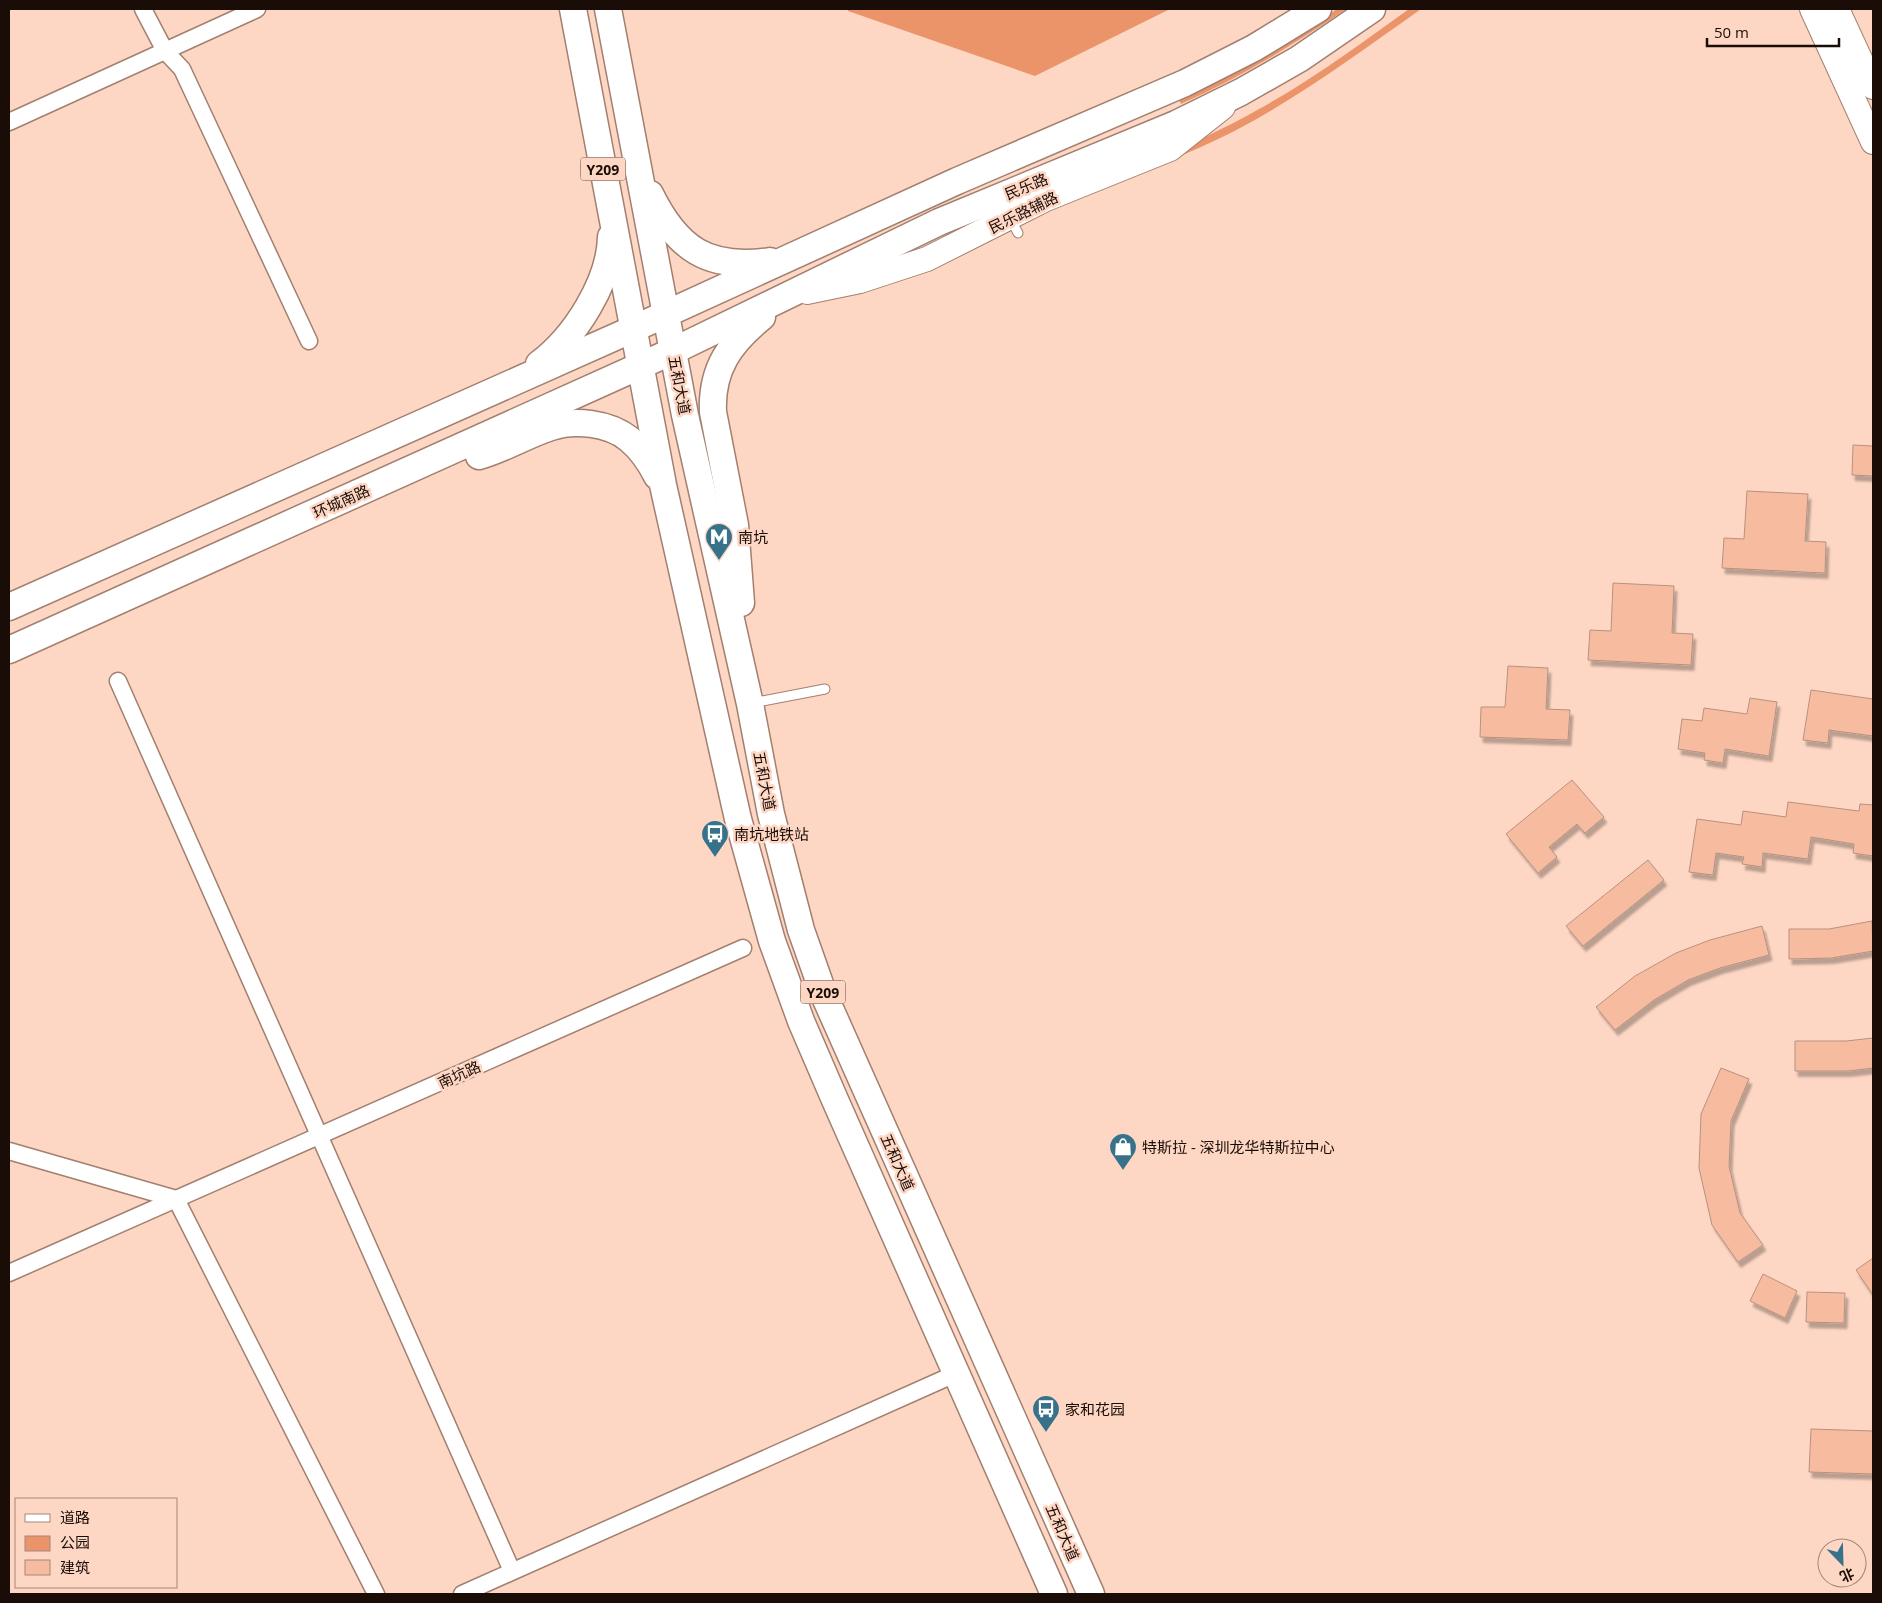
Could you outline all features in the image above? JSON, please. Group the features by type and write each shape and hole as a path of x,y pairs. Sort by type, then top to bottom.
{"main road":[{"name":"Y209","path":"573,9 663,485 738,819 772,941 801,1021 955,1374 1054,1594"},
{"name":"五和大道","path":"608,9 685,415 750,704 771,814 801,930 824,995 1091,1594"},
{"path":"9,607 633,329 957,180 1185,83 1254,48 1318,9"},
{"name":"民乐路","path":"673,351 939,222 1176,124 1241,92 1299,60 1372,9"},
{"path":"1812,9 1873,142"},
{"path":"1837,9 1873,87"},
{"name":"民乐路辅路","path":"788,296 860,282 927,259 1014,225 1046,199 1170,148 1192,133 1241,92"},
{"path":"637,163 659,213 682,242 700,254 736,263 756,263 791,257"},
{"path":"516,381 547,358 573,330 590,303 602,278 611,250 612,216"},
{"path":"750,704 734,525 712,397 721,363 731,347 752,325 788,296"},
{"name":"环城南路","path":"9,650 673,351"},
{"path":"392,436 408,471 494,452 552,426 580,423 606,427 628,438 648,459 663,485"}],"street":[{"path":"144,9 165,51 182,69 308,341"},
{"path":"9,122 257,9"},
{"path":"118,681 512,1571"},
{"name":"南坑路","path":"9,1273 743,948"},
{"path":"9,1151 176,1199 376,1594"},
{"path":"462,1594 955,1374"}],"lane":[{"path":"750,704 825,689"}],"green space":[{"path":"847,9 1170,9 1035,76 848,11"},
{"path":"1337,9 1346,9 1266,60 1181,104 1179,100 1261,58"},
{"path":"1409,9 1421,9 1288,100 1231,132 1155,167 1193,143 1279,98 1336,61"}],"building":[{"path":"1853,445 1873,446 1873,476 1852,475"},
{"path":"1747,491 1808,494 1805,541 1826,542 1825,573 1722,568 1724,538 1744,539"},
{"path":"1613,583 1674,586 1672,633 1693,634 1691,665 1588,660 1590,630 1611,631"},
{"path":"1508,666 1548,668 1546,709 1570,710 1568,740 1480,737 1481,707 1505,707"},
{"path":"1811,690 1873,699 1873,736 1829,730 1828,743 1803,740"},
{"path":"1750,698 1777,702 1769,756 1725,749 1723,763 1704,760 1705,753 1678,749 1682,719 1702,721 1704,708 1747,714"},
{"path":"1572,780 1604,817 1585,833 1577,824 1549,847 1557,857 1538,873 1506,834"},
{"path":"1788,802 1859,811 1860,804 1873,805 1873,856 1853,853 1854,844 1811,837 1808,859 1763,853 1762,867 1742,864 1744,857 1716,853 1713,875 1689,872 1697,819 1741,825 1743,811 1786,817"},
{"path":"1648,860 1664,880 1583,946 1566,926"},
{"path":"1872,921 1873,951 1831,958 1789,959 1789,929 1829,929"},
{"path":"1762,926 1769,955 1720,968 1688,980 1654,1000 1615,1030 1596,1007 1635,976 1676,953 1710,940"},
{"path":"1873,1038 1873,1068 1848,1071 1795,1071 1795,1041 1846,1041"},
{"path":"1721,1068 1749,1079 1731,1121 1729,1166 1740,1213 1763,1245 1738,1262 1712,1225 1699,1168 1701,1114"},
{"path":"1873,1258 1873,1295 1856,1270"},
{"path":"1763,1274 1797,1291 1785,1318 1750,1301"},
{"path":"1807,1292 1845,1293 1844,1323 1806,1322"},
{"path":"1811,1429 1873,1431 1873,1474 1809,1472"}],"place":[{"name":"南坑","path":"719,561"},
{"name":"南坑地铁站","path":"715,858"},
{"name":"特斯拉 - 深圳龙华特斯拉中心","path":"1123,1171"},
{"name":"家和花园","path":"1046,1433"}]}
